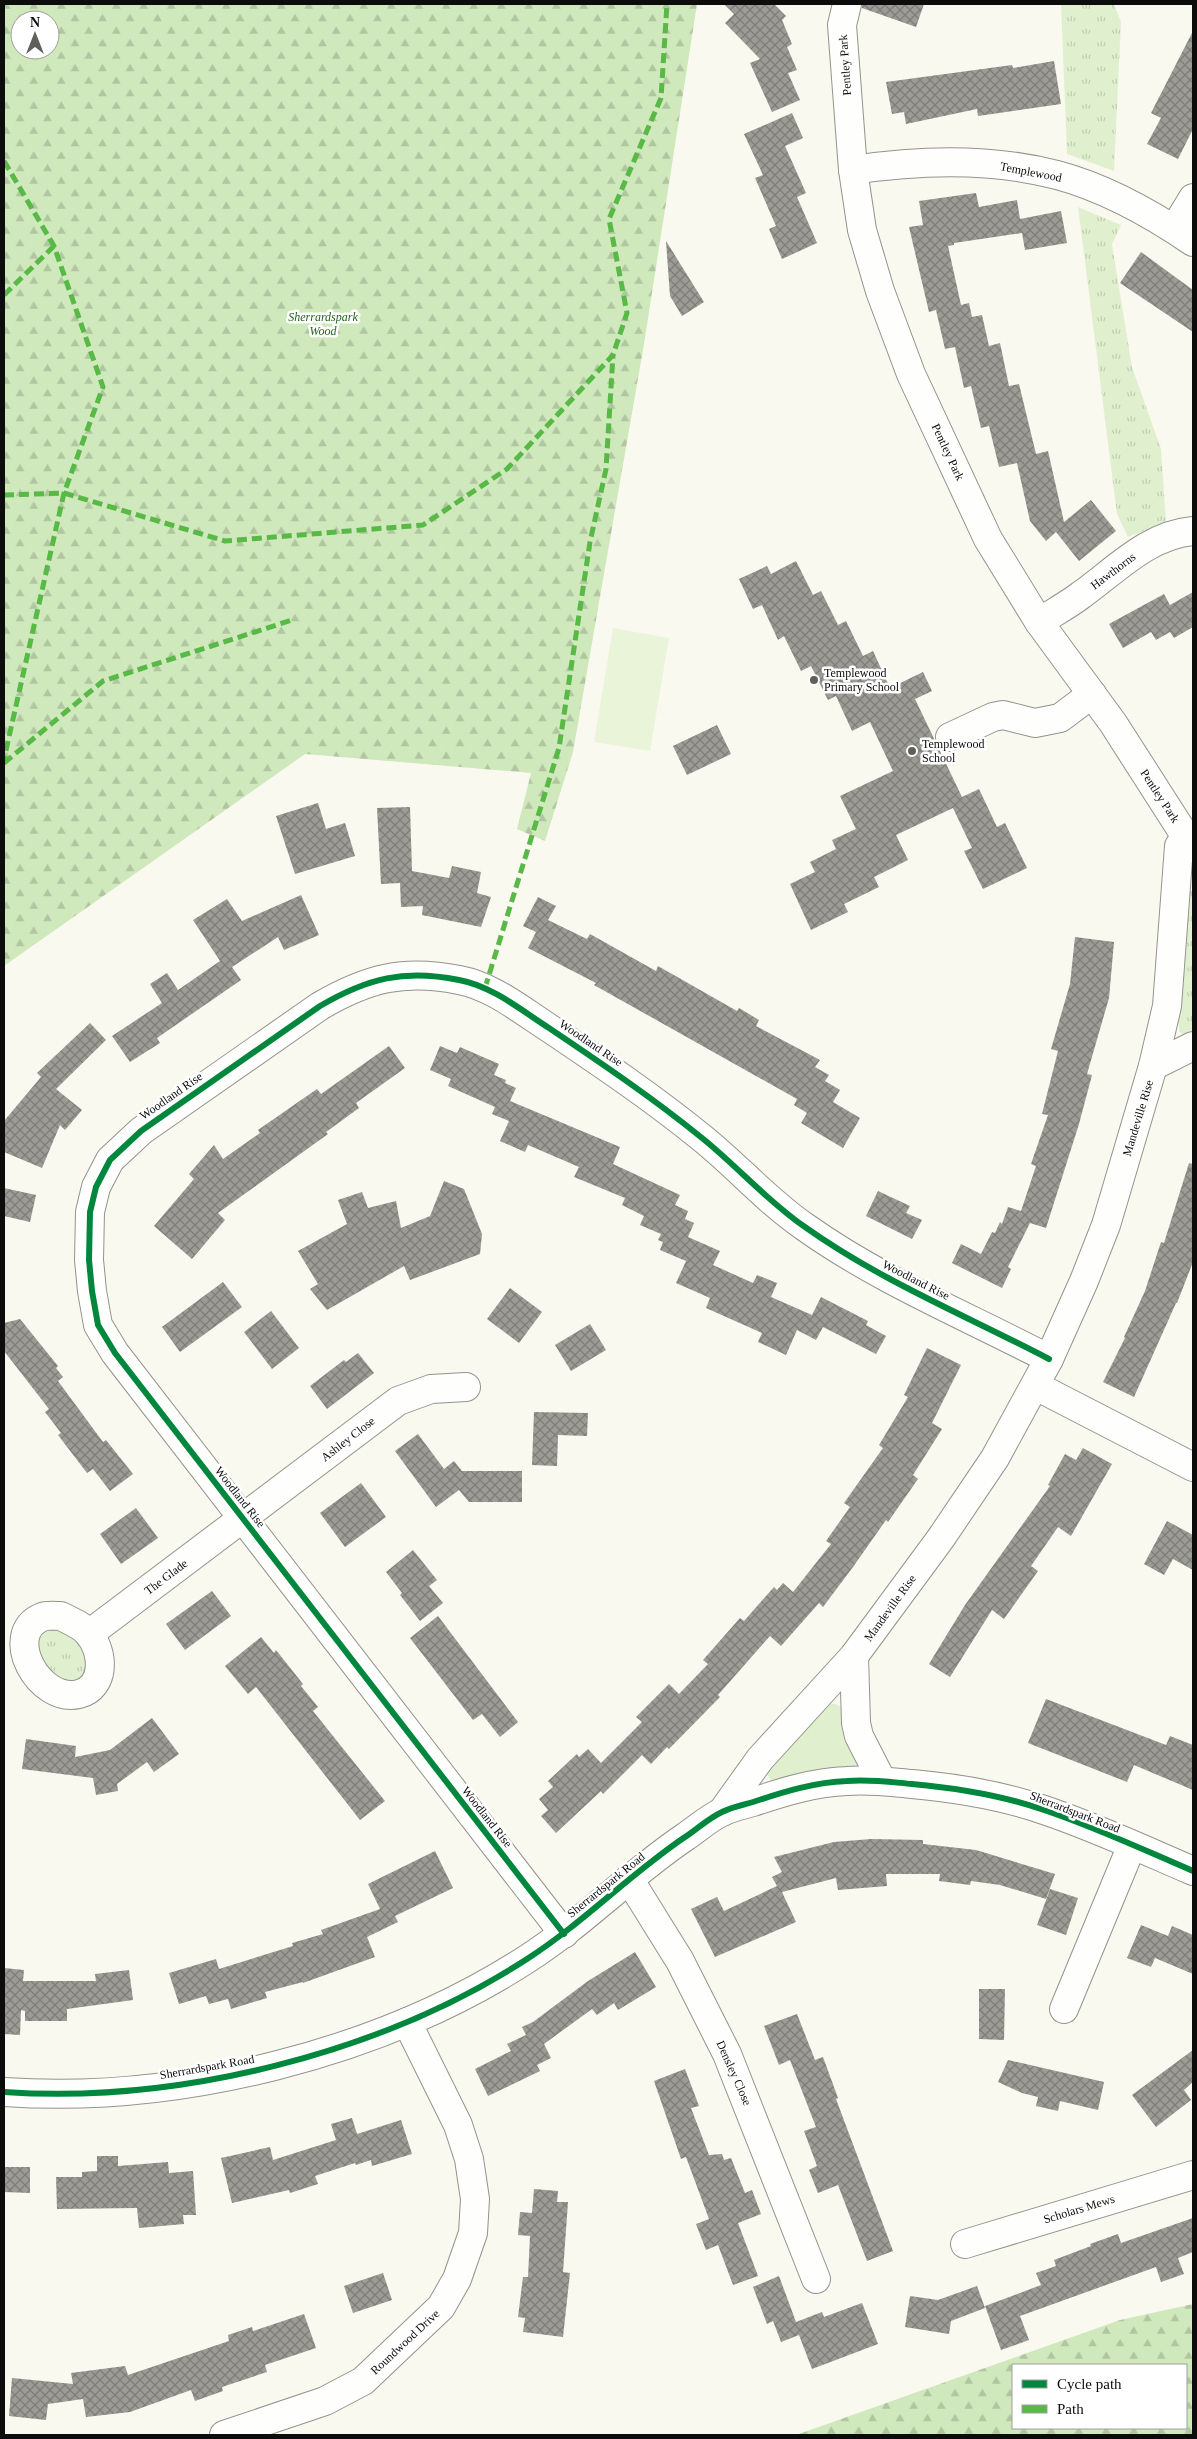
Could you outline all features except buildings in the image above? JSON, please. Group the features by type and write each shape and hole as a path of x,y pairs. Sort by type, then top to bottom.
{"street":[{"name":"Pentley Park","path":"840,11 853,170 862,230 880,291 911,374 988,539 1039,622 1113,724 1190,843"},
{"name":"Templewood","path":"853,170 923,162 994,164 1057,175 1134,206 1184,236"},
{"path":"1184,236 1193,198"},
{"name":"Hawthorns","path":"1039,622 1081,595 1135,553 1183,532 1193,531"},
{"path":"950,737 993,717 1003,716 1034,723 1060,718 1092,694"},
{"name":"Mandeville Rise","path":"722,1812 760,1760 854,1656 941,1538 990,1466 1036,1386 1084,1281 1106,1225 1153,1066 1167,1006 1179,846 1190,843"},
{"name":"Woodland Rise","path":"564,1934 115,1353 98,1326 89,1260 90,1212 96,1186 110,1160 141,1131 320,1006 350,988 384,978 414,975 461,980 485,988 610,1070 703,1138 760,1192 795,1220 844,1254 884,1278 1049,1359"},
{"path":"1153,1066 1193,1046"},
{"path":"1036,1386 1193,1467"},
{"name":"Ashley Close","path":"243,1520 398,1401 431,1390 466,1387"},
{"name":"The Glade","path":"89,1634 243,1520"},
{"path":"854,1656 856,1723 859,1736 882,1781"},
{"name":"Sherrardspark Road","path":"4,2092 81,2093 161,2088 241,2074 325,2051 407,2022 490,1980 564,1934 673,1845 722,1812 805,1787 847,1780 882,1781 939,1786 992,1795 1045,1810 1193,1871"},
{"name":"Sherrardspark Road","path":"1064,2009 1132,1845"},
{"name":"Densley Close","path":"629,1880 680,1961 727,2054 816,2279"},
{"name":"Roundwood Drive","path":"224,2435 325,2402 363,2381 441,2307 457,2279 473,2233 475,2199 468,2159 458,2125 407,2022"},
{"name":"Scholars Mews","path":"965,2244 1193,2175"}],"green space":[{"name":"Sherrardspark Wood","path":"4,4 697,4 644,344 573,752 545,841 517,829 531,773 305,754 4,966"},
{"path":"1061,4 1114,4 1121,22 1114,171 1067,154"},
{"path":"1078,207 1121,225 1112,244 1132,367 1161,449 1166,522 1128,537 1117,514"},
{"path":"613,628 669,638 650,751 594,742"},
{"path":"1193,890 1193,1037 1185,1036 1180,1032 1178,1022 1187,893"},
{"path":"51,1621 80,1637 92,1667 73,1688 39,1672 35,1632"},
{"path":"824,1704 835,1704 842,1707 858,1759 855,1766 847,1771 780,1783 771,1781 765,1770"},
{"path":"1193,2304 1193,2435 796,2435 1120,2320"}],"marked path":[{"path":"4,495 64,493 225,541 423,525 507,469 613,355 627,313 609,219 661,98 667,4"},
{"path":"4,161 54,246 103,387 64,493 4,759"},
{"path":"4,295 54,246"},
{"path":"485,988 559,748 590,542 606,469 613,355"},
{"path":"4,763 103,681 292,620"}],"cycle path":[{"path":"564,1934 115,1353 98,1325 89,1260 90,1212 96,1187 110,1160 141,1131 337,996 387,978 421,975 459,980 471,983 506,999 627,1081 702,1138 791,1217 834,1246 894,1281 1049,1359"},
{"path":"4,2092 70,2094 138,2090 207,2080 276,2066 343,2046 408,2022 469,1992 548,1945 665,1851 717,1814 734,1807 811,1785 855,1780 880,1781 995,1796 1028,1805 1082,1824 1193,1871"}],"place":[{"name":"Templewood Primary School","path":"814,680"},
{"name":"Templewood School","path":"912,751"}]}
